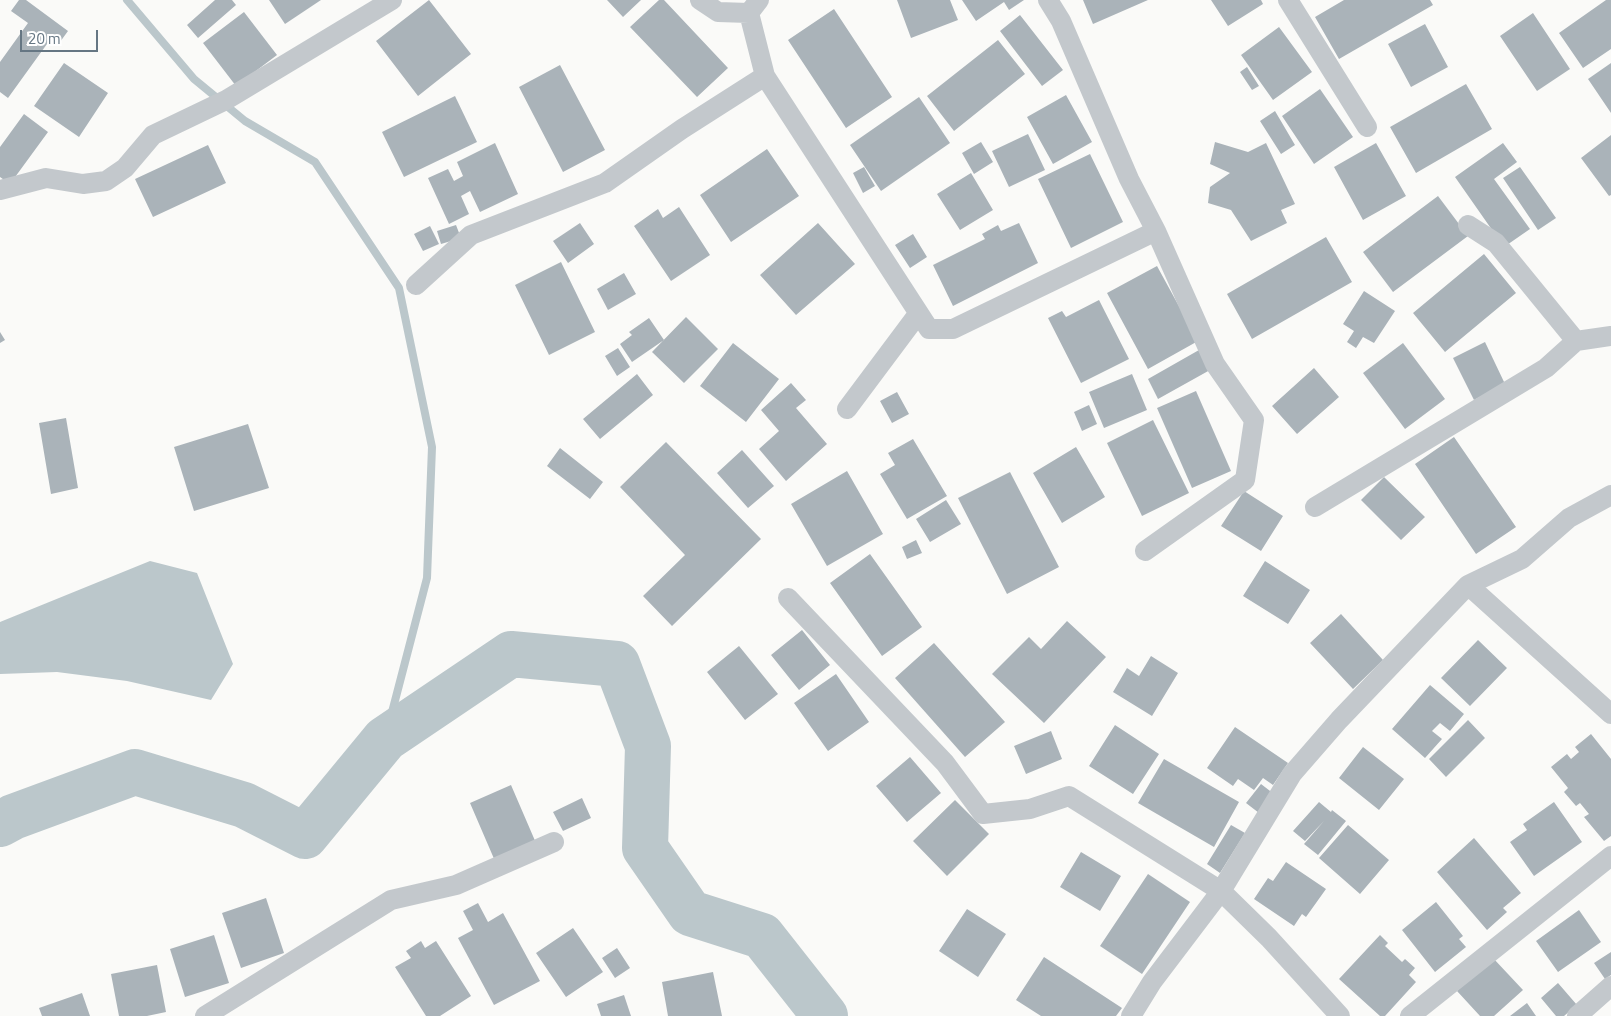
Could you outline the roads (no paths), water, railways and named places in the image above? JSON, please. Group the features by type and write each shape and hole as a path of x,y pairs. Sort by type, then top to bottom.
{"street":[{"path":"0,190 46,178 83,184 106,181 125,168 153,135 226,100 392,0"},
{"path":"700,0 718,12 754,6 765,76 929,329 953,329 1156,231"},
{"path":"1048,0 1061,22 1215,364 1254,420 1245,480 1145,551"},
{"path":"1288,0 1367,127"},
{"path":"416,285 471,235 606,183 682,130 765,76"},
{"path":"1468,225 1496,243 1576,341"},
{"path":"847,410 918,314"},
{"path":"1315,507 1546,368 1576,341 1611,336"},
{"path":"1131,1016 1152,982 1221,891 1292,774 1339,720 1468,586 1522,559 1569,518 1611,495"},
{"path":"1468,586 1611,714"},
{"path":"788,598 945,763 983,814 1030,809 1069,796 1221,891 1269,938 1340,1016"},
{"path":"205,1016 391,900 456,885 554,842"},
{"path":"1410,1016 1611,856"},
{"path":"1577,1016 1611,986"}],"waterway":[{"path":"127,0 194,79 245,121 315,162 399,288 432,447 427,578 385,739"},
{"path":"0,824 13,817 135,772 244,805 305,836 385,739 511,654 617,664 648,746 645,848 690,913 762,936 825,1016"}]}
